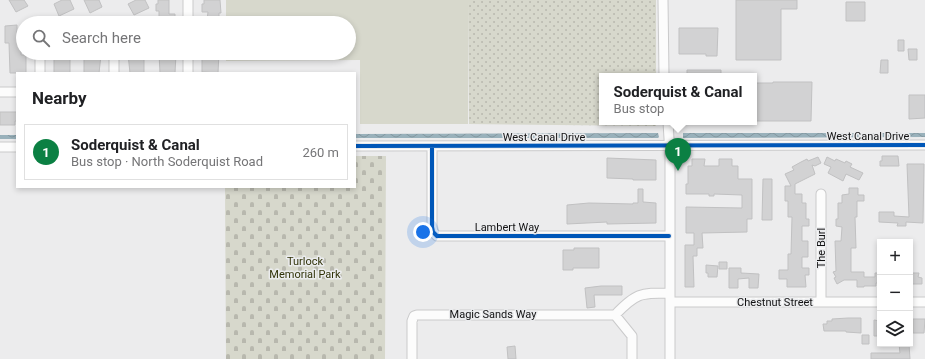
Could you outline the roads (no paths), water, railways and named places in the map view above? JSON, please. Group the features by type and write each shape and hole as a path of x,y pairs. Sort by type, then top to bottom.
{"street":[{"path":"188,0 188,16"},
{"path":"663,0 664,73"},
{"path":"40,60 40,72"},
{"path":"114,60 114,72"},
{"path":"188,60 188,72"},
{"path":"0,92 16,92"},
{"path":"668,125 670,146 670,359"},
{"name":"West Canal Drive","path":"356,146 925,145"},
{"name":"Lambert Way","path":"432,146 432,229 434,234 437,236 669,236"},
{"path":"0,147 16,147"},
{"name":"The Burl","path":"821,194 821,302"},
{"path":"632,359 632,336 615,315 629,300 636,296 647,293 669,297"},
{"name":"Chestnut Street","path":"669,297 821,302 877,302"},
{"path":"913,302 925,302"},
{"name":"Magic Sands Way","path":"412,359 412,321 414,316 419,314 615,315"}],"water":[{"path":"658,133 659,137 356,138 356,134"},
{"path":"683,133 925,133 925,137 683,138"},
{"path":"0,135 16,135 16,139 0,139"}],"place":[{"name":"Soderquist & Canal","path":"678,171"}],"park label":[{"name":"Turlock Memorial Park","path":"305,267"}]}
